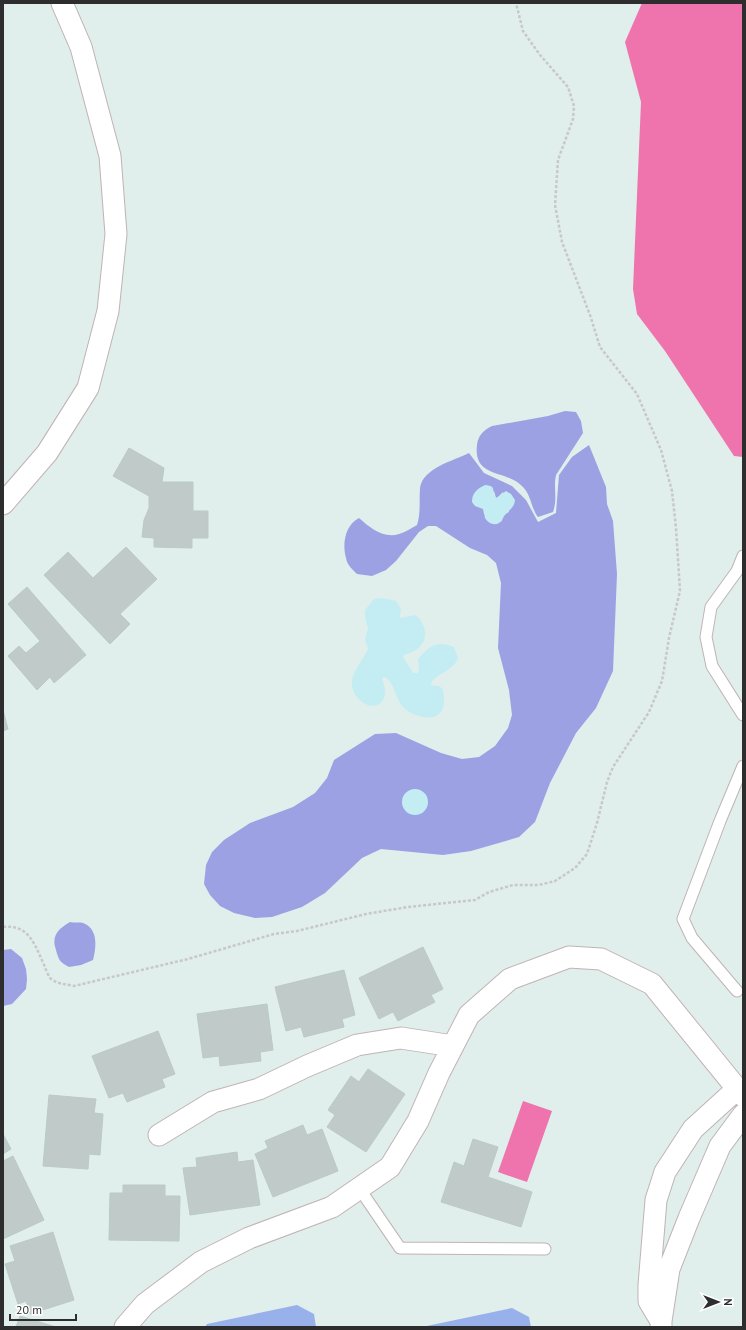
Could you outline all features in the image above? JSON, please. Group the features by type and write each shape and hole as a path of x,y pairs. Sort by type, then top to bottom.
{"street":[{"path":"3,504 47,453 88,388 108,311 116,234 110,156 81,47 62,3"},
{"path":"125,1327 145,1304 201,1262 249,1238 332,1207 390,1167 418,1121 439,1073 469,1015 510,979 569,957 601,959 652,984 740,1092 693,1129 665,1172 656,1200 649,1285 649,1301 661,1324"},
{"path":"159,1135 213,1102 258,1089 357,1045 401,1038 453,1046"},
{"path":"661,1324 669,1270 689,1218 720,1146 743,1115"}],"lane":[{"path":"743,556 737,571 710,607 706,637 712,666 743,715"},
{"path":"738,991 692,938 682,918 743,766"},
{"path":"359,1188 400,1248 545,1249"}],"path":[{"path":"3,927 16,927 25,932 32,939 49,977 60,984 74,986 188,959 274,934 297,931 366,914 408,907 475,900 489,892 513,885 539,885 555,882 575,868 587,854 597,824 607,782 613,766 649,712 662,681 669,638 680,591 676,528 672,491 661,450 637,394 600,347 590,315 562,242 555,205 558,160 573,119 574,106 568,87 540,55 523,31 516,3"}],"shaded area":[{"path":"642,3 743,3 743,457 734,456 665,351 637,314 633,289 641,102 625,42"},
{"path":"565,411 576,412 581,421 583,433 556,475 553,512 538,517 526,490 523,487 516,481 492,472 480,463 477,456 478,441 482,433 492,426 548,416"},
{"path":"589,445 606,487 607,504 613,521 617,574 613,671 596,708 576,733 550,783 535,822 519,837 471,851 443,855 381,849 362,858 325,893 302,907 272,917 255,918 234,913 220,906 210,895 204,884 206,865 212,852 224,840 250,823 293,807 315,793 327,778 334,760 375,734 396,733 441,753 462,759 479,757 495,746 508,728 512,715 509,690 498,648 501,583 496,563 487,555 470,548 436,526 428,526 419,532 396,561 386,570 372,576 357,574 350,567 347,561 344,547 346,535 350,525 359,518 378,532 393,535 404,532 417,525 422,481 433,470 469,453 484,473 512,486 526,500 538,522 556,513 559,475 572,457","holes":["494,491 496,498 503,492 509,512 505,514 501,522 484,514 483,508"]},
{"path":"70,922 82,923 92,930 95,939 95,950 93,960 81,965 69,967 59,959 54,941 59,930"},
{"path":"11,949 22,958 26,969 26,989 12,1004 3,1006 3,950"},
{"path":"523,1101 552,1111 527,1182 498,1172"},
{"path":"297,1305 314,1314 316,1327 205,1327 207,1324"},
{"path":"512,1308 529,1317 531,1327 422,1327"}],"sand":[{"path":"485,485 492,487 496,498 506,491 511,494 515,500 513,507 497,524 491,524 485,518 483,509 475,506 472,502 473,496 476,492"},
{"path":"382,598 396,601 400,608 401,612 399,616 401,618 414,615 419,618 424,627 425,637 422,643 417,649 403,656 413,673 418,673 418,659 430,648 438,644 454,647 458,658 456,662 450,669 438,676 431,683 432,686 440,687 443,690 444,695 443,707 440,713 436,716 419,716 404,708 398,700 391,683 385,677 382,678 385,687 383,701 378,705 373,706 361,701 353,690 352,678 368,649 365,639 368,629 365,610 374,599"},
{"path":"415,789 424,793 428,802 424,811 415,815 406,811 402,802 406,793"}],"building":[{"path":"129,448 164,468 162,482 193,482 193,511 208,511 208,538 192,538 192,548 154,547 154,538 142,537 144,520 149,508 149,496 113,476"},
{"path":"126,547 157,579 120,614 130,624 110,644 44,575 68,552 93,578"},
{"path":"27,587 86,655 54,683 50,677 37,690 8,656 19,646 26,653 40,641 8,604"},
{"path":"3,710 8,729 3,731"},
{"path":"423,947 443,989 431,995 435,1002 398,1021 393,1012 379,1019 359,978"},
{"path":"344,970 355,1015 342,1019 344,1027 304,1037 301,1027 286,1031 275,987"},
{"path":"267,1004 273,1050 260,1052 261,1061 220,1066 219,1056 203,1058 197,1014"},
{"path":"158,1031 175,1074 162,1079 165,1087 127,1102 123,1093 109,1098 92,1056"},
{"path":"368,1069 405,1094 366,1152 327,1127 335,1115 328,1110 351,1076 359,1082"},
{"path":"49,1095 96,1099 94,1113 103,1114 100,1155 89,1154 88,1169 43,1166"},
{"path":"303,1125 307,1135 322,1129 338,1171 273,1197 255,1154 268,1148 265,1141"},
{"path":"3,1134 11,1149 3,1154"},
{"path":"473,1139 498,1147 488,1177 532,1192 521,1227 441,1202 454,1162 464,1166"},
{"path":"237,1152 238,1162 253,1160 260,1205 190,1215 183,1168 197,1167 196,1158"},
{"path":"13,1156 44,1220 3,1239 3,1161"},
{"path":"123,1185 165,1185 165,1196 180,1196 179,1241 109,1240 110,1193 123,1193"},
{"path":"53,1232 74,1300 30,1314 26,1301 18,1304 5,1264 15,1261 10,1246"},
{"path":"20,1316 56,1327 16,1327"}]}
